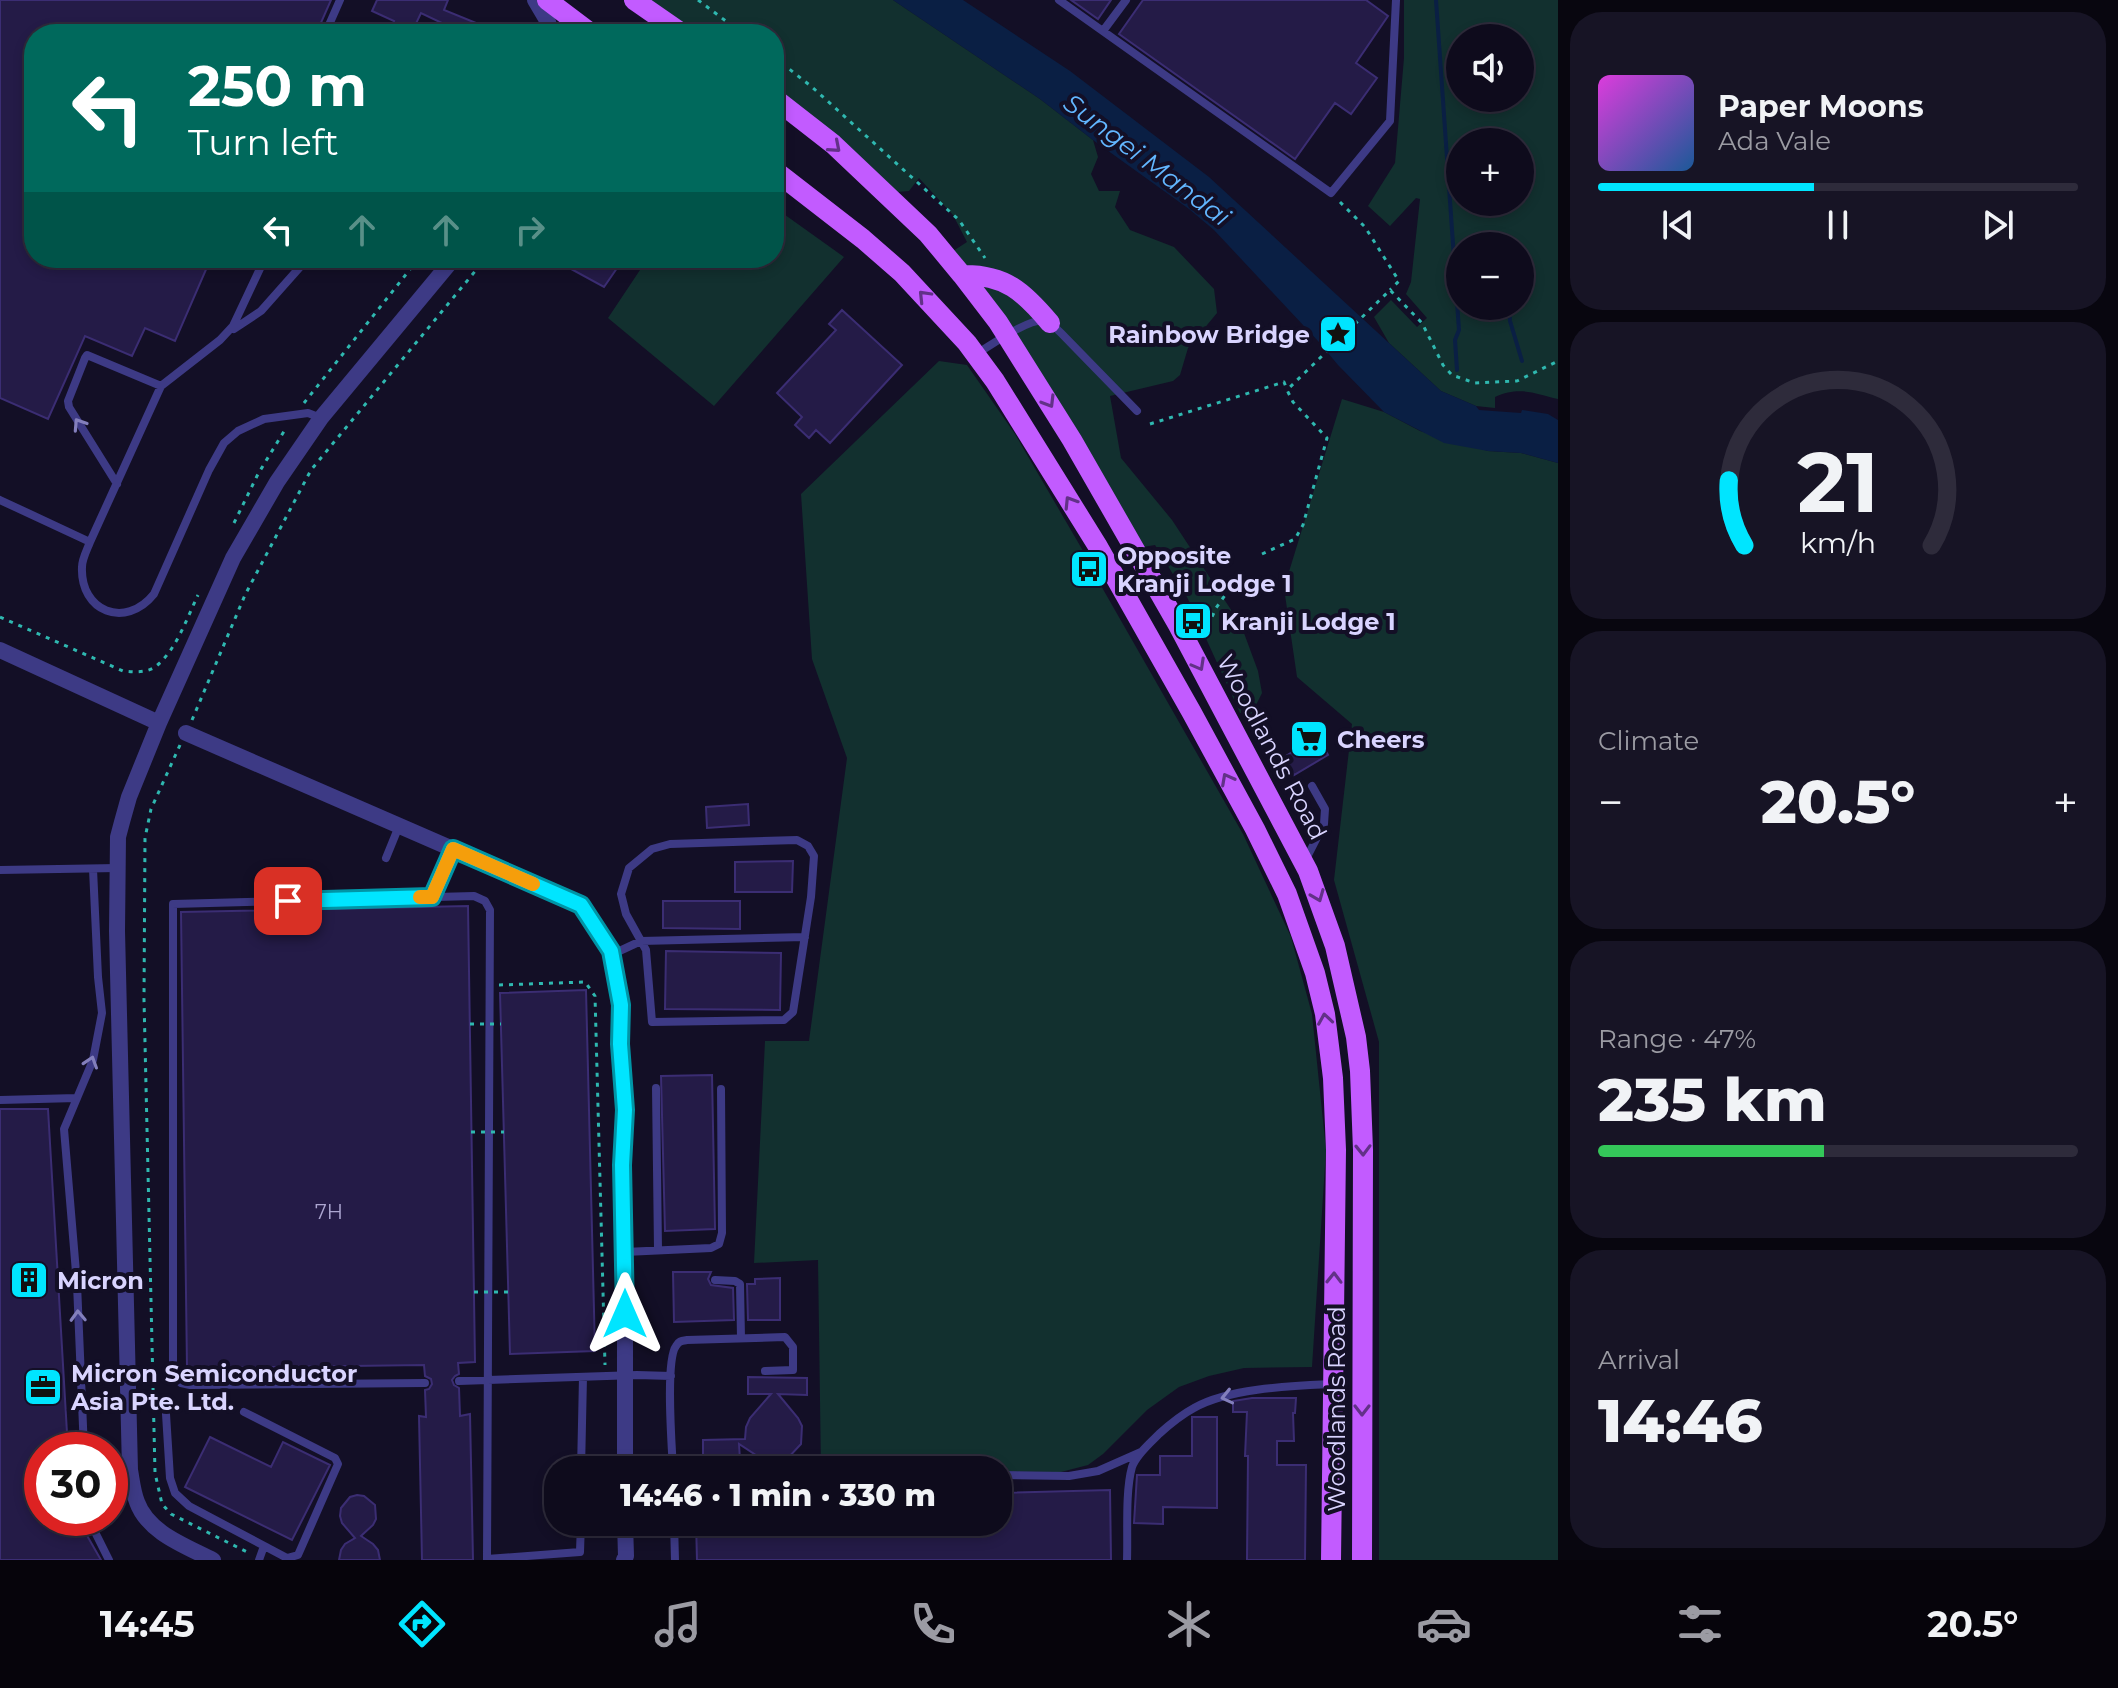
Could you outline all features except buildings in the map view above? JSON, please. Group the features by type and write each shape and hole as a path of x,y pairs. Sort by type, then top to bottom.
{"main road":[{"path":"547,0 579,24"},
{"path":"634,0 669,24"},
{"name":"Woodlands Road","path":"784,106 833,144 928,234 1007,336 1072,440 1178,625 1304,864 1323,909 1356,1037 1360,1071 1363,1150 1362,1560"},
{"name":"Woodlands Road","path":"784,178 902,273 975,354 995,381 1097,545 1255,829 1287,894 1315,973 1325,1014 1333,1078 1336,1150 1331,1560"},
{"path":"962,275 978,274 1000,279 1031,301 1050,323"}],"street":[{"path":"535,0 548,24"},
{"path":"213,1560 158,1530 147,1520 136,1502 130,1470 118,837 129,797 159,723 233,558 277,482 321,418 446,268"},
{"path":"0,650 159,723"},
{"path":"186,733 581,905 612,955 621,1005 625,1120 622,1165 625,1456"},
{"path":"625,1536 625,1559"}],"lane":[{"path":"329,24 340,0"},
{"path":"1059,0 1331,193 1390,121 1396,0"},
{"path":"1103,31 1126,0"},
{"path":"227,334 244,307 261,268"},
{"path":"299,268 261,311 161,386 82,566 85,588 94,602 107,612 120,614 133,612 145,605 154,594 209,470 224,443 238,431 264,419 295,414 308,413 321,418"},
{"path":"975,354 1036,321 1050,323 1137,411"},
{"path":"117,484 69,407 68,401 85,358 87,355 161,386"},
{"path":"0,500 90,542"},
{"path":"1304,864 1324,824 1325,809 1312,786"},
{"path":"386,858 399,826"},
{"path":"797,840 808,846 814,856 811,897 793,1012 784,1020 652,1022 646,950 641,941 626,914 621,894 629,868 652,849 670,844 797,840"},
{"path":"432,897 453,849"},
{"path":"0,870 117,868"},
{"path":"83,1432 77,1284 64,1129 93,1060 102,1013 93,869"},
{"path":"425,1383 190,1385 181,1383 173,1374 173,904 474,896 485,901 490,910 487,1559 580,1552 581,1536"},
{"path":"612,955 641,941 805,937"},
{"path":"656,1088 658,1250"},
{"path":"625,1252 711,1248 719,1244 722,1233 721,1089"},
{"path":"0,1100 77,1098"},
{"path":"715,1280 740,1284 741,1338"},
{"path":"673,1456 671,1376 675,1347 687,1340 785,1337 793,1347 793,1370 765,1371"},
{"path":"459,1381 671,1376"},
{"path":"581,1456 583,1377"},
{"path":"1127,1560 1133,1464 1151,1441 1196,1406 1223,1397 1333,1384"},
{"path":"166,1414 170,1478 175,1493 189,1506 287,1558 298,1555 338,1464 335,1458 244,1412"},
{"path":"1012,1475 1069,1476 1098,1471 1143,1451"},
{"path":"97,1536 109,1560"},
{"path":"674,1536 675,1560"},
{"path":"259,1559 264,1546"}],"path":[{"path":"698,0 730,24"},
{"path":"784,65 959,220 984,257"},
{"path":"1287,390 1399,281 1365,227 1331,193"},
{"path":"258,474 295,414 411,268"},
{"path":"259,1559 171,1514 162,1504 155,1473 144,1015 145,838 151,809 245,595 311,470 478,268"},
{"path":"1390,290 1422,323 1443,365 1452,375 1475,383 1517,381 1558,361"},
{"path":"1150,424 1284,382 1293,402 1327,438 1303,525 1295,539 1262,554"},
{"path":"1205,632 1226,594"},
{"path":"489,985 585,982 595,996 605,1376"},
{"path":"470,1024 501,1024"},
{"path":"471,1132 504,1132"},
{"path":"474,1292 508,1292"}],"green space":[{"path":"648,0 893,0 1040,99 1093,140 1098,157 1091,174 1099,191 1120,191 1115,207 1130,230 1174,247 1214,289 1217,313 1188,348 1180,375 1173,381 1110,396 1121,458 1172,520 1241,625 1258,671 1262,693 1251,715 1240,713 1187,597 1155,545 1143,547 950,253 967,242 953,215 919,178 909,191 897,192 784,98 784,24 682,24"},
{"path":"1404,0 1558,0 1558,399 1512,392 1495,397 1495,408 1476,406 1441,391 1389,343 1374,317 1391,300 1417,327 1427,318 1406,294 1411,282 1420,199 1416,198 1390,226 1368,206 1395,163 1404,58"},
{"path":"784,214 844,257 714,406 608,318 641,268 784,268"},
{"path":"939,361 967,365 1015,434 1086,556 1079,561 1090,580 1096,577 1243,834 1291,937 1312,1014 1326,1150 1312,1367 1244,1368 1179,1387 1147,1410 1088,1465 1061,1472 1012,1472 1012,1456 821,1456 818,1260 754,1263 765,1041 809,1041 847,758 812,659 801,494"},
{"path":"1342,399 1384,412 1420,431 1488,451 1521,453 1558,463 1558,1560 1379,1560 1379,1042 1334,880 1352,724 1297,677 1284,588"}],"water":[{"name":"Sungei Mandai","path":"893,0 963,0 1070,71 1209,177 1441,391 1479,410 1521,413 1522,410 1548,414 1558,420 1558,463 1521,453 1444,443 1384,412 1214,230 1189,209 1040,99"}],"waterway":[{"path":"1436,0 1459,330 1455,340 1457,370"},
{"path":"1510,320 1522,361"}],"slow traffic":[{"path":"420,897 432,897 453,849 533,884"}],"place":[{"name":"Rainbow Bridge","path":"1338,334"},
{"name":"Opposite Kranji Lodge 1","path":"1089,569"},
{"name":"Kranji Lodge 1","path":"1193,621"},
{"name":"Cheers","path":"1309,739"},
{"name":"Micron","path":"29,1280"},
{"name":"Micron Semiconductor Asia Pte. Ltd.","path":"43,1387"}],"route":[{"path":"288,901 432,897 453,849 581,905 611,951 621,1005 620,1044 625,1110 622,1165 625,1314"}]}
